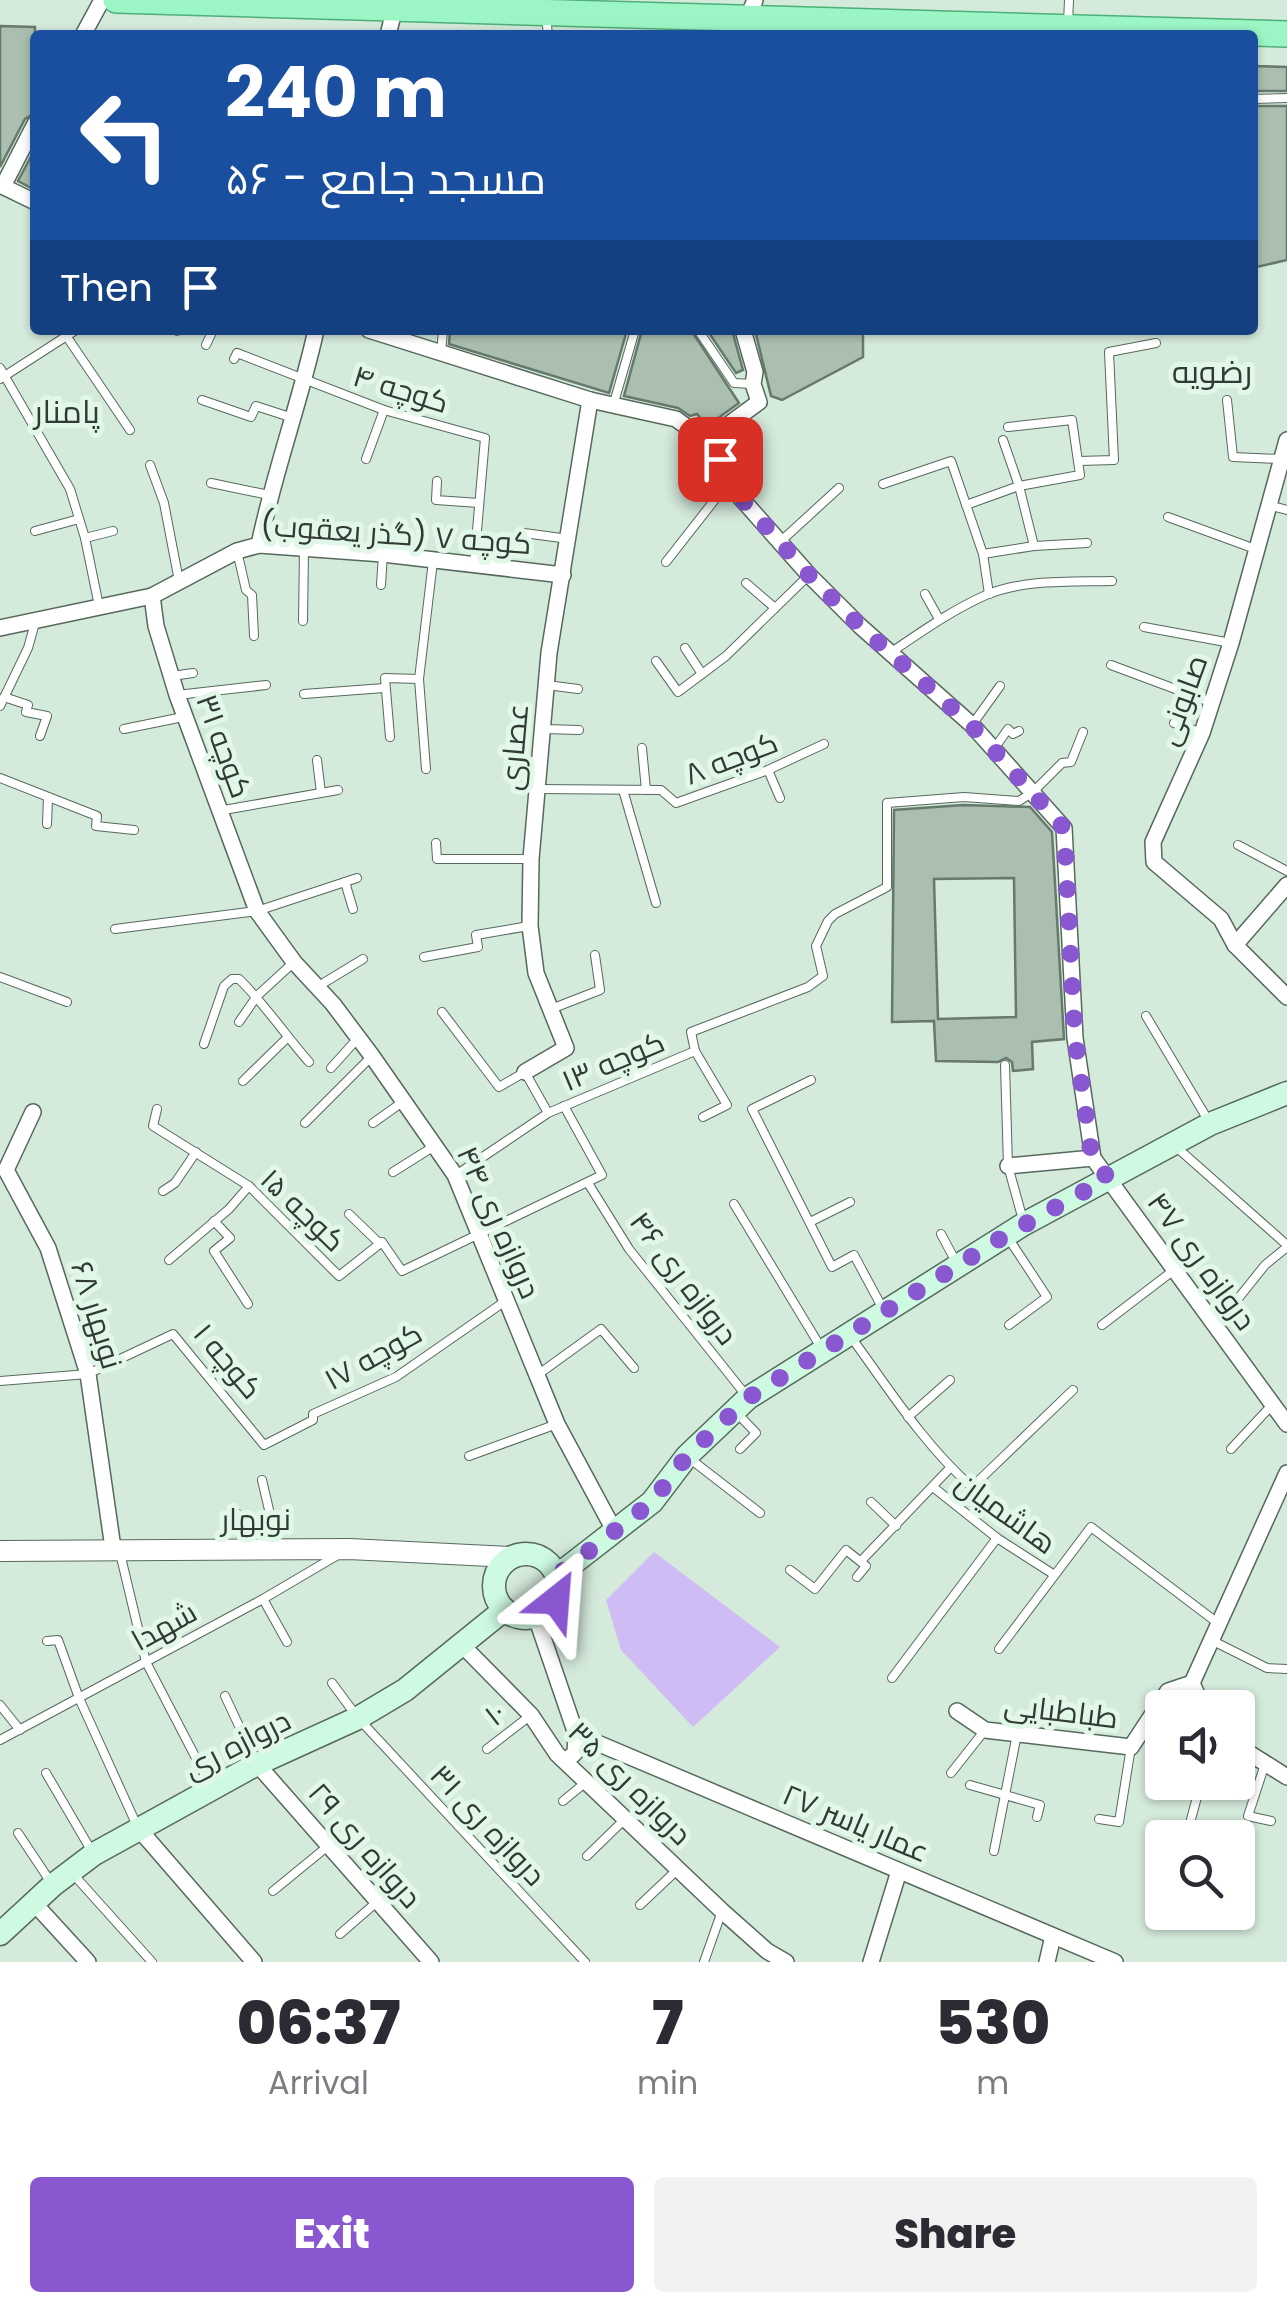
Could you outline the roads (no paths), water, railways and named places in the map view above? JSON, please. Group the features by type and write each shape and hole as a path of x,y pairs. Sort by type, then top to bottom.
{"main road":[{"path":"116,0 395,7 425,4 543,15 1098,30"},
{"path":"1258,34 1287,34"},
{"path":"558,1575 652,1502 687,1456 741,1403 1015,1230 1210,1124 1287,1093"},
{"path":"524,1553 538,1555 558,1575 556,1600 548,1611 536,1617 525,1619 504,1610 495,1597 494,1581 499,1567 511,1557 524,1553"},
{"name":"دروازه ری","path":"0,1934 94,1854 257,1764 358,1718 405,1690 504,1610"}],"street":[{"path":"86,30 102,0"},
{"path":"389,30 395,7"},
{"path":"30,133 1,186 30,200"},
{"path":"259,545 269,495 305,382 315,335"},
{"path":"385,335 590,400 676,419 706,442 733,477 740,497 809,575 972,726 1064,828 1075,1038 1092,1158 1008,1166"},
{"path":"706,442 758,402 753,384 756,372 745,335"},
{"name":"عصاری","path":"525,1072 566,1048 536,972 530,926 532,859 549,653 590,400"},
{"name":"صابونی","path":"1287,440 1232,643 1202,733 1153,842 1154,862 1221,919 1235,945 1287,997"},
{"name":"کوچه ۷ (گذر یعقوب)","path":"0,628 152,596 237,552 259,545 382,554 563,575"},
{"name":"کوچه ۳۱","path":"152,596 156,626 176,695 257,912"},
{"path":"1235,945 1287,885"},
{"name":"دروازه ری ۴۴","path":"257,912 372,1056 454,1176 557,1424 615,1532"},
{"name":"نوبهار ۶۸","path":"33,1112 6,1170 48,1248 88,1374 116,1548"},
{"name":"دروازه ری ۴۷","path":"1092,1158 1287,1424"},
{"path":"1195,1690 1192,1683 1211,1641 1281,1505 1287,1473"},
{"name":"نوبهار","path":"0,1551 349,1549 511,1557"},
{"path":"536,1617 576,1734 575,1754 568,1760 562,1759"},
{"name":"دروازه ری ۳۵","path":"463,1646 531,1715 562,1759 722,1911"},
{"name":"طباطبایی","path":"956,1711 984,1730 1131,1747 1168,1691 1192,1683"},
{"name":"عمار یاسر ۲۷","path":"576,1734 1114,1962"},
{"path":"1255,1757 1287,1777"},
{"name":"دروازه ری ۲۹","path":"257,1764 426,1960"},
{"path":"138,1828 254,1962"},
{"path":"871,1962 899,1871"},
{"path":"34,1903 88,1962"},
{"path":"722,1911 767,1951 786,1962"},
{"path":"1047,1962 1053,1936"}],"lane":[{"path":"1068,28 1069,0"},
{"path":"1258,99 1287,98"},
{"path":"70,335 2,374 70,489 100,609"},
{"path":"206,344 210,335"},
{"path":"441,353 443,335"},
{"path":"613,406 634,335"},
{"path":"701,335 734,382 753,384"},
{"path":"67,337 130,430"},
{"path":"1079,461 1114,460 1109,352 1156,343"},
{"name":"کوچه ۴","path":"234,360 237,352 384,410 485,438 479,504"},
{"path":"202,400 251,417 256,406 292,418"},
{"path":"1227,400 1233,457 1280,459"},
{"path":"366,459 384,410"},
{"path":"966,505 1019,486 1080,475 1072,420 1008,427"},
{"path":"1003,440 1034,546"},
{"path":"883,484 951,461 983,554 989,594"},
{"path":"150,465 164,503 179,581"},
{"path":"666,562 733,477"},
{"path":"437,480 436,500 479,504 474,565"},
{"path":"210,483 269,495"},
{"path":"780,542 839,488"},
{"path":"1268,504 1287,510"},
{"path":"1168,517 1258,550"},
{"path":"35,531 79,518"},
{"path":"85,538 113,530"},
{"path":"474,565 524,534 569,539"},
{"path":"983,554 1087,543"},
{"path":"303,621 304,549"},
{"path":"237,552 246,590 252,595 254,636"},
{"path":"381,585 382,554"},
{"path":"426,769 419,679 433,560"},
{"path":"656,661 678,692 726,656 809,575"},
{"path":"890,653 939,619 989,594 1050,582 1112,581"},
{"path":"746,582 775,608"},
{"path":"925,594 939,619"},
{"path":"36,618 28,648 2,702 28,705 26,712 46,716 40,736"},
{"path":"1144,627 1232,643"},
{"path":"685,648 702,674"},
{"path":"1111,666 1212,702"},
{"path":"170,676 193,673"},
{"path":"390,736 385,678 419,679"},
{"path":"176,695 266,685"},
{"path":"547,685 578,688"},
{"path":"972,726 1000,686"},
{"path":"304,694 384,688"},
{"path":"124,729 184,716"},
{"path":"1174,723 1202,733"},
{"path":"544,729 578,730"},
{"path":"994,749 1008,730 1014,734 1020,731"},
{"path":"702,1118 728,1105 695,1052 690,1036 694,1028 808,987 823,976 816,946 828,921 888,887 887,803 964,797 1019,801 1062,763 1070,762 1083,732"},
{"name":"کوچه ۸","path":"537,789 661,790 676,803 768,770 824,744"},
{"path":"642,748 646,790"},
{"path":"317,760 321,793"},
{"path":"768,770 780,798"},
{"path":"0,778 97,816 96,826 134,830"},
{"path":"218,811 338,790"},
{"path":"624,790 656,903"},
{"path":"47,824 48,796"},
{"path":"436,843 437,858 532,859"},
{"path":"1238,845 1287,871"},
{"path":"115,930 257,912 356,878"},
{"path":"345,882 352,909"},
{"path":"424,957 478,947 476,935 530,926"},
{"path":"551,1009 600,990 595,955"},
{"path":"317,987 363,959"},
{"path":"239,1022 257,996 294,962"},
{"path":"0,977 66,1002"},
{"path":"204,1044 224,986 232,979 239,980 257,996 310,1062"},
{"path":"442,1012 499,1087 525,1072 548,1113"},
{"path":"1146,1016 1210,1124"},
{"path":"244,1081 288,1038"},
{"path":"331,1068 358,1038"},
{"name":"کوچه ۱۳","path":"454,1176 548,1113 695,1052"},
{"path":"305,1122 372,1056"},
{"path":"1006,1066 1008,1166 1015,1230 1047,1298 1009,1325"},
{"path":"811,1080 752,1109 832,1267 854,1254 885,1312"},
{"path":"373,1123 404,1101"},
{"path":"479,1236 602,1175 564,1106"},
{"name":"کوچه ۱۵","path":"157,1109 153,1126 249,1186 338,1276 382,1242 402,1272 479,1236"},
{"path":"1174,1144 1287,1246 1265,1264 1216,1327"},
{"path":"393,1172 436,1145"},
{"path":"164,1191 175,1184 196,1152"},
{"name":"دروازه ری ۴۶","path":"588,1183 629,1249 741,1403"},
{"path":"168,1260 249,1186"},
{"path":"810,1222 850,1202"},
{"path":"734,1204 822,1350"},
{"path":"350,1214 379,1244"},
{"path":"214,1221 230,1238 214,1251 248,1304"},
{"path":"941,1234 958,1266"},
{"path":"1102,1325 1175,1269"},
{"name":"کوچه ۱۷","path":"264,1445 312,1420 313,1414 396,1377 504,1302"},
{"path":"536,1376 601,1328 634,1368"},
{"name":"کوچه ۱","path":"88,1374 173,1334 264,1445"},
{"path":"849,1334 908,1416 950,1468 972,1487 1073,1390"},
{"path":"0,1381 88,1374"},
{"path":"908,1416 950,1380"},
{"path":"740,1449 756,1433 741,1403"},
{"path":"1231,1448 1272,1405"},
{"path":"470,1456 557,1424"},
{"path":"687,1456 760,1514"},
{"path":"861,1562 950,1468"},
{"path":"262,1480 278,1550"},
{"name":"هاشمیان","path":"933,1487 998,1538 1053,1574"},
{"path":"871,1502 896,1526"},
{"path":"238,1514 243,1550"},
{"path":"999,1648 1091,1528 1219,1624"},
{"path":"892,1678 998,1538"},
{"path":"116,1548 146,1662 212,1790"},
{"name":"شهدا","path":"0,1740 264,1599 349,1549"},
{"path":"790,1570 815,1590 846,1550 866,1566 858,1576"},
{"path":"264,1599 287,1642"},
{"path":"47,1640 58,1640 138,1828"},
{"path":"1211,1641 1267,1668 1287,1669"},
{"name":"دروازه ری ۳۱","path":"332,1683 358,1718 586,1962"},
{"path":"225,1696 257,1764"},
{"path":"0,1705 20,1730"},
{"name":"۱۰","path":"487,1749 531,1715"},
{"path":"951,1772 984,1730"},
{"path":"994,1851 1017,1734"},
{"path":"1100,1818 1119,1822 1131,1747"},
{"path":"1266,1764 1248,1816 1270,1822"},
{"path":"46,1773 94,1854"},
{"path":"562,1801 586,1782"},
{"path":"970,1785 1040,1805 1037,1818"},
{"path":"587,1856 625,1820"},
{"path":"18,1833 152,1962"},
{"path":"274,1891 329,1846"},
{"path":"640,1905 678,1869"},
{"path":"340,1934 378,1902"},
{"path":"704,1962 722,1911"}],"district":[{"name":"رضویه","path":"1212,371"},
{"name":"پامنار","path":"67,411"}]}
